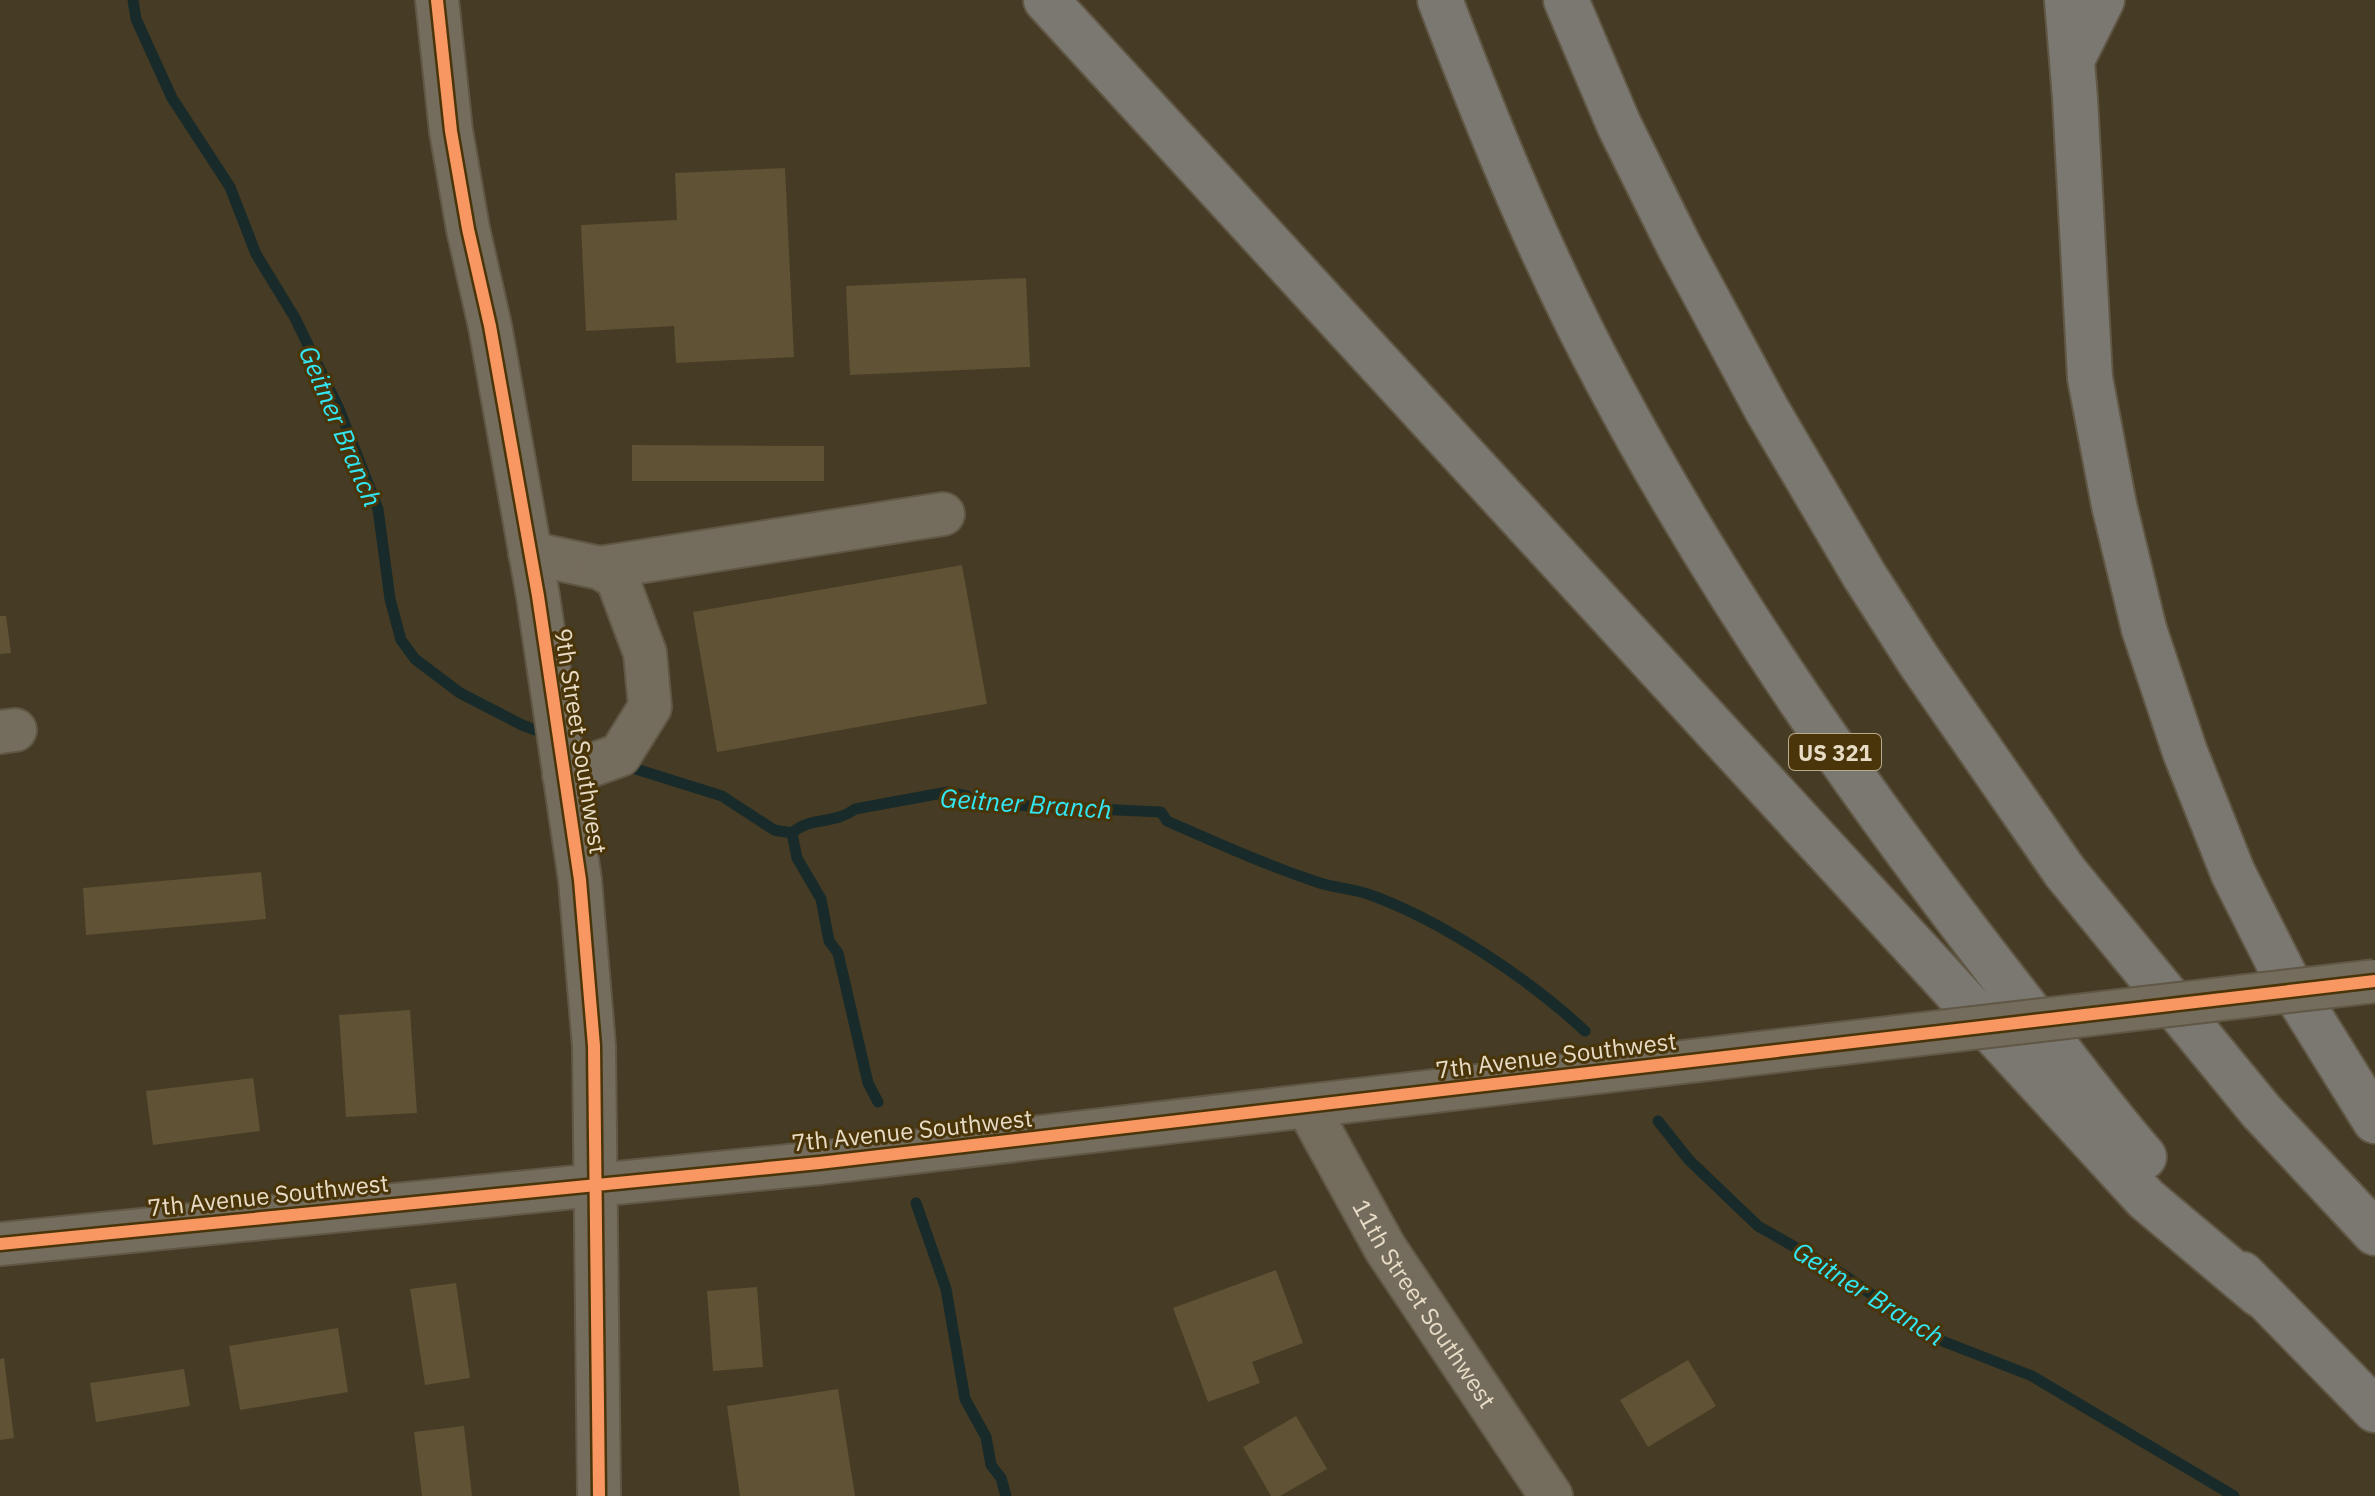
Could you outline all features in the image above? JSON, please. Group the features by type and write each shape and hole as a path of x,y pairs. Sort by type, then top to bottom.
{"highway":[{"path":"1046,0 2146,1199 2260,1295"},
{"name":"US 321","path":"1440,0 1485,119 1609,386 1689,529 1848,772 1933,888 2139,1152 2260,1295 2375,1410"},
{"path":"1566,0 1619,125 1694,274 1775,424 1919,661 2084,896 2261,1111 2375,1233"},
{"path":"2067,0 2090,378 2114,505 2144,629 2185,752 2233,873 2285,976 2375,1121"},
{"path":"2072,60 2102,0"}],"street":[{"name":"9th Street Southwest","path":"437,0 454,145 530,553 580,880 594,1046 599,1496"},
{"path":"600,568 943,514"},
{"path":"530,553 600,568 617,578 645,653 650,707 620,755 564,775"},
{"name":"7th Avenue Southwest","path":"0,1244 819,1163 2375,981"},
{"name":"11th Street Southwest","path":"1307,1106 1385,1248 1551,1496"}],"building":[{"path":"785,168 794,357 676,363 674,326 586,331 581,225 677,220 675,173"},
{"path":"1026,278 1030,367 850,375 846,286"},
{"path":"632,445 824,446 824,481 632,481"},
{"path":"962,565 987,704 717,752 693,612"},
{"path":"0,616 6,616 11,653 0,654"},
{"path":"261,872 266,919 86,935 83,888"},
{"path":"410,1010 417,1113 346,1117 339,1015"},
{"path":"253,1078 260,1131 153,1145 146,1091"},
{"path":"1276,1270 1303,1343 1252,1362 1260,1383 1208,1402 1173,1308"},
{"path":"456,1283 470,1378 425,1385 410,1289"},
{"path":"757,1287 763,1367 713,1371 707,1291"},
{"path":"338,1328 348,1392 240,1410 229,1346"},
{"path":"4,1358 14,1438 0,1440 0,1359"},
{"path":"1688,1360 1716,1406 1648,1447 1620,1400"},
{"path":"184,1369 190,1406 96,1422 90,1383"},
{"path":"838,1389 855,1496 740,1496 727,1406"},
{"path":"1296,1416 1327,1469 1280,1496 1271,1496 1243,1447"},
{"path":"464,1426 472,1496 422,1496 414,1432"}],"waterway":[{"name":"Geitner Branch","path":"133,0 136,19 172,98 230,187 256,254 295,318 339,409 378,509 390,599 401,640 415,659 460,693 522,725 549,735"},
{"name":"Geitner Branch","path":"620,764 722,796 774,830 792,833"},
{"name":"Geitner Branch","path":"792,833 806,824 839,817 855,809 948,792 967,796 968,803 1161,812 1167,821 1262,862 1320,883 1368,894 1425,919 1511,971 1585,1031"},
{"path":"792,833 797,858 821,899 829,941 838,953 868,1083 878,1102"},
{"name":"Geitner Branch","path":"1658,1121 1689,1160 1758,1226 1844,1275 1932,1337 2032,1376 2234,1496"},
{"path":"916,1203 946,1289 965,1399 986,1437 991,1465 1001,1478 1006,1496"}],"cycle path":[{"path":"437,0 451,131 468,229 490,326 538,596 580,880 594,1046 599,1496"},
{"path":"0,1244 819,1163 2375,981"}]}
